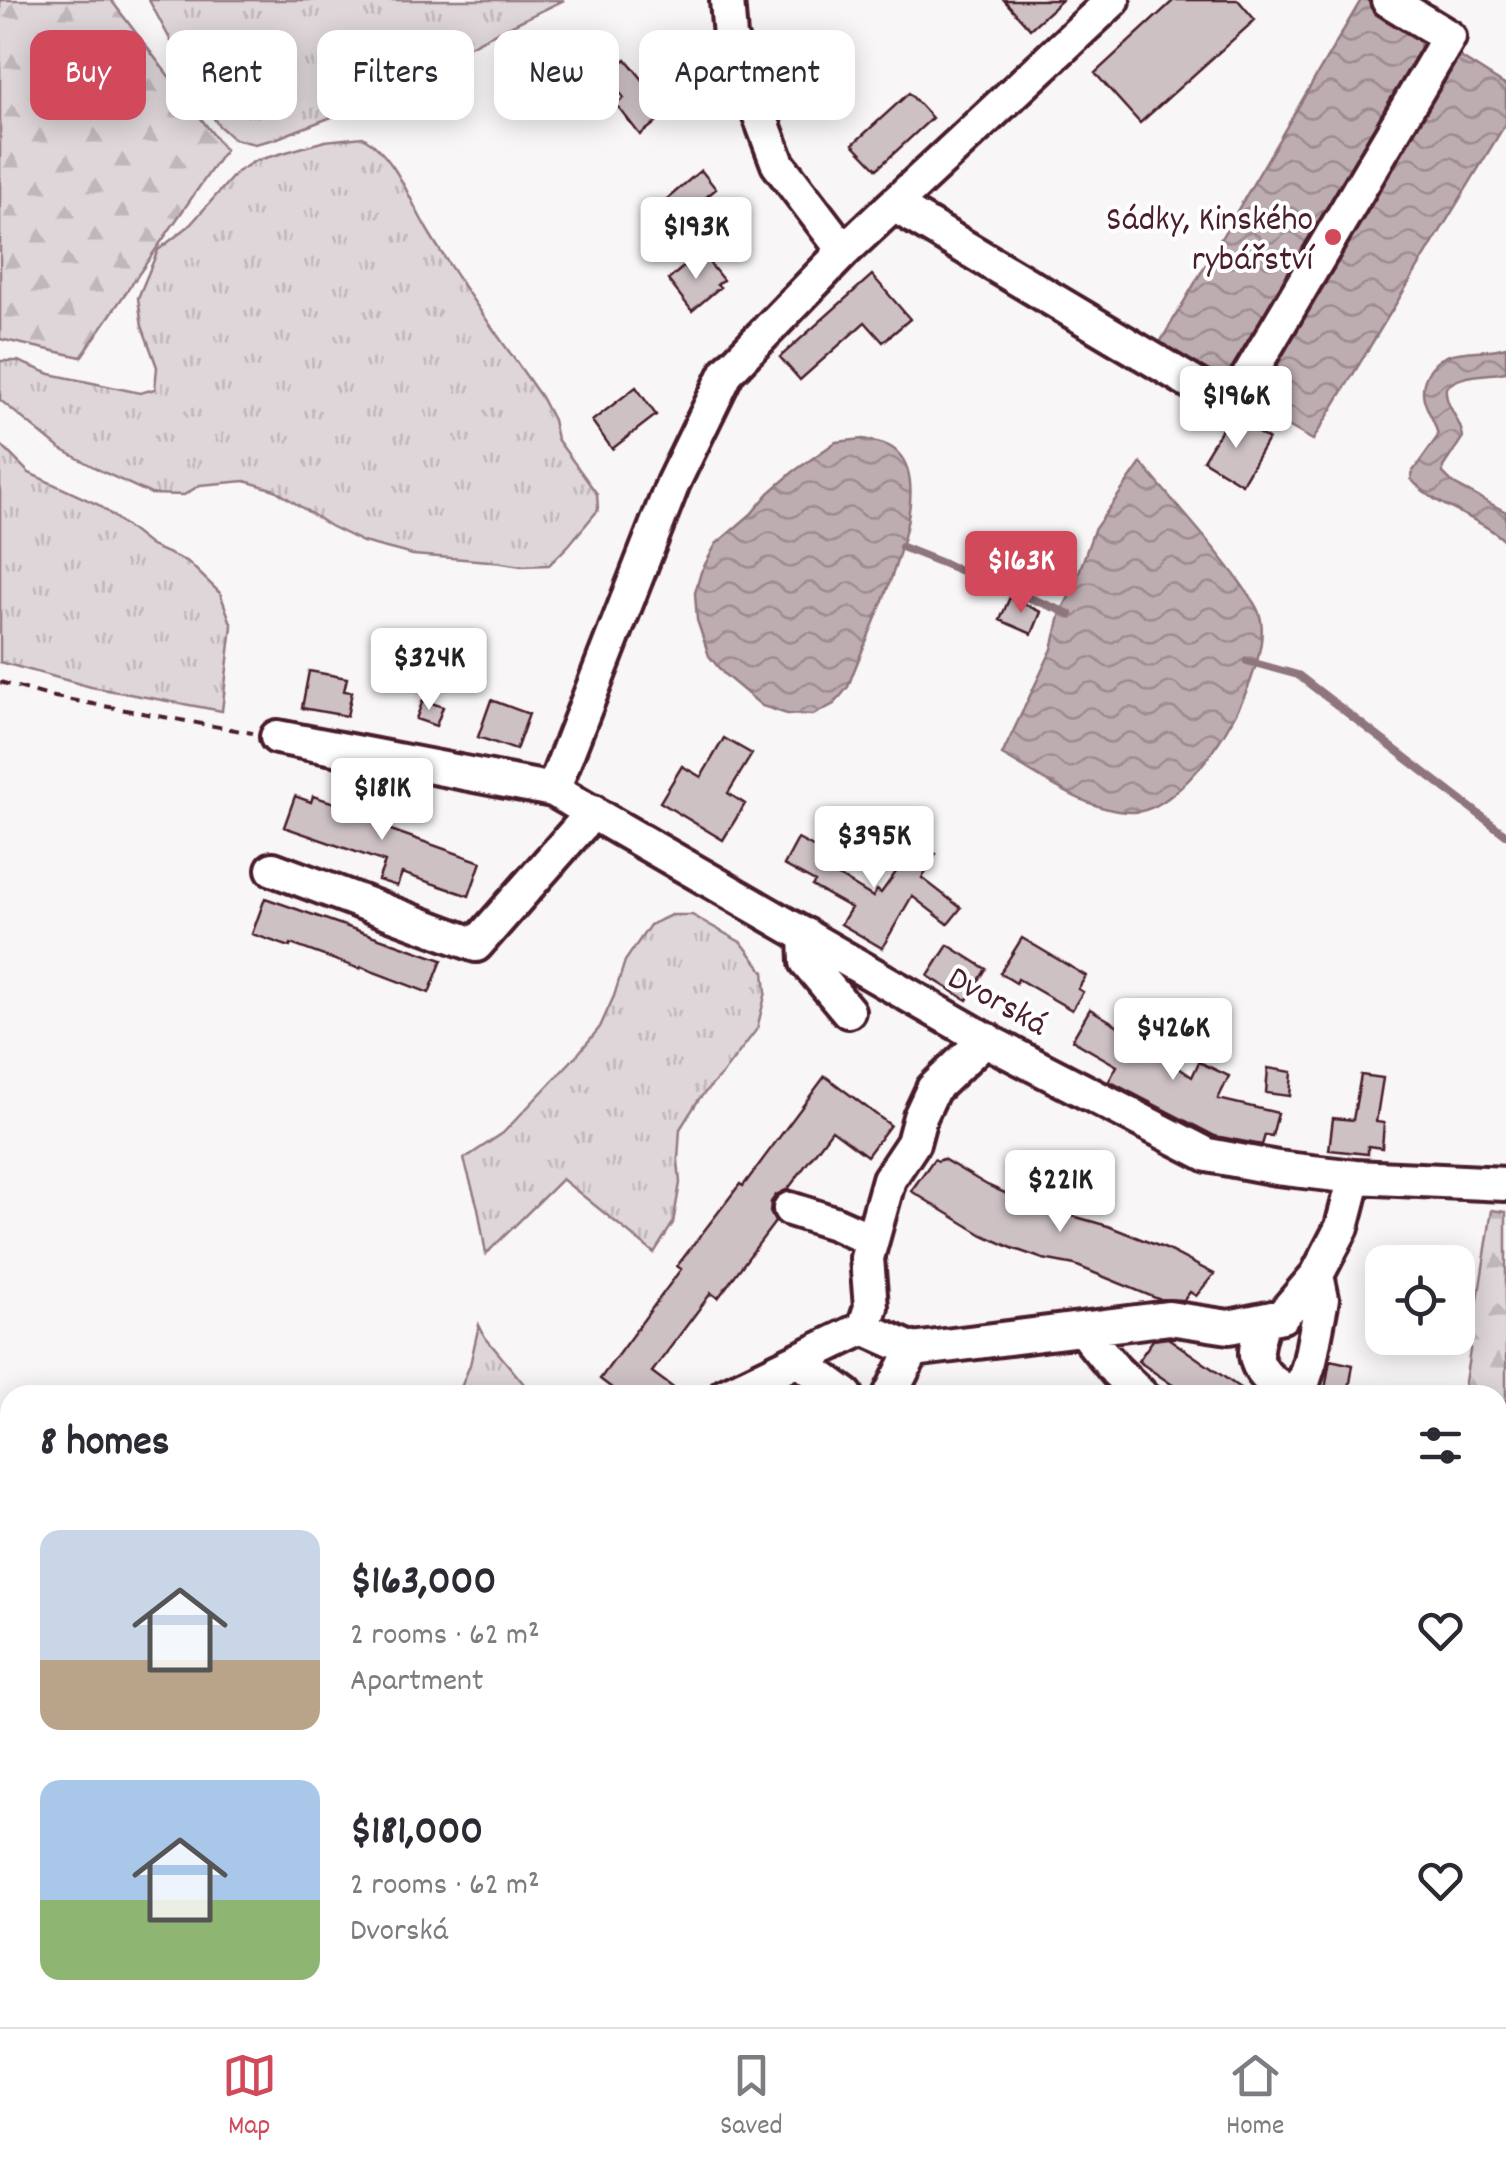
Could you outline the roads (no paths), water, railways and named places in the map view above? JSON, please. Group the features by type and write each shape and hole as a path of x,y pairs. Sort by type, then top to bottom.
{"street":[{"path":"727,0 730,37 778,164 844,251"},
{"path":"553,790 673,483 727,372 844,251 1113,0"},
{"path":"885,214 1231,406 1449,37 1388,0"},
{"name":"Dvorská","path":"277,737 553,790 988,1040 1208,1155 1355,1178 1502,1184"},
{"path":"273,869 476,945 593,812"},
{"path":"806,935 807,962 848,1011"},
{"path":"746,1385 864,1328 871,1307 867,1258 889,1179 913,1142 933,1090 988,1040"},
{"path":"864,1328 912,1350 1169,1318 1230,1327 1282,1316 1317,1275 1342,1227 1355,1178"},
{"path":"790,1208 872,1240"},
{"path":"1302,1385 1322,1299 1317,1275"},
{"path":"1263,1320 1256,1356 1270,1381 1277,1385"},
{"path":"1082,1329 1131,1385"},
{"path":"895,1385 912,1350"},
{"path":"798,1360 832,1385"}],"water":[{"path":"1361,0 1375,0 1417,25 1423,61 1226,392 1155,351"},
{"path":"1454,53 1506,86 1506,123 1313,440 1246,402"},
{"path":"1506,347 1506,372 1466,377 1446,388 1463,437 1443,473 1454,484 1506,512 1506,542 1432,497 1411,479 1438,436 1423,393 1434,365 1451,354"},
{"path":"863,439 894,450 909,473 905,533 882,603 848,687 834,704 813,715 787,714 762,706 709,656 697,620 695,593 701,572 716,544 793,472 836,442"},
{"path":"1141,463 1250,596 1259,613 1261,637 1256,666 1243,699 1204,762 1181,788 1157,805 1134,812 1083,800 1002,755 1052,649 1061,612 1094,530"}],"waterway":[{"path":"902,547 1070,614"},
{"path":"1247,661 1298,675 1506,835"}],"place":[{"name":"Sádky, Kinského rybářství","path":"1333,237"}]}
